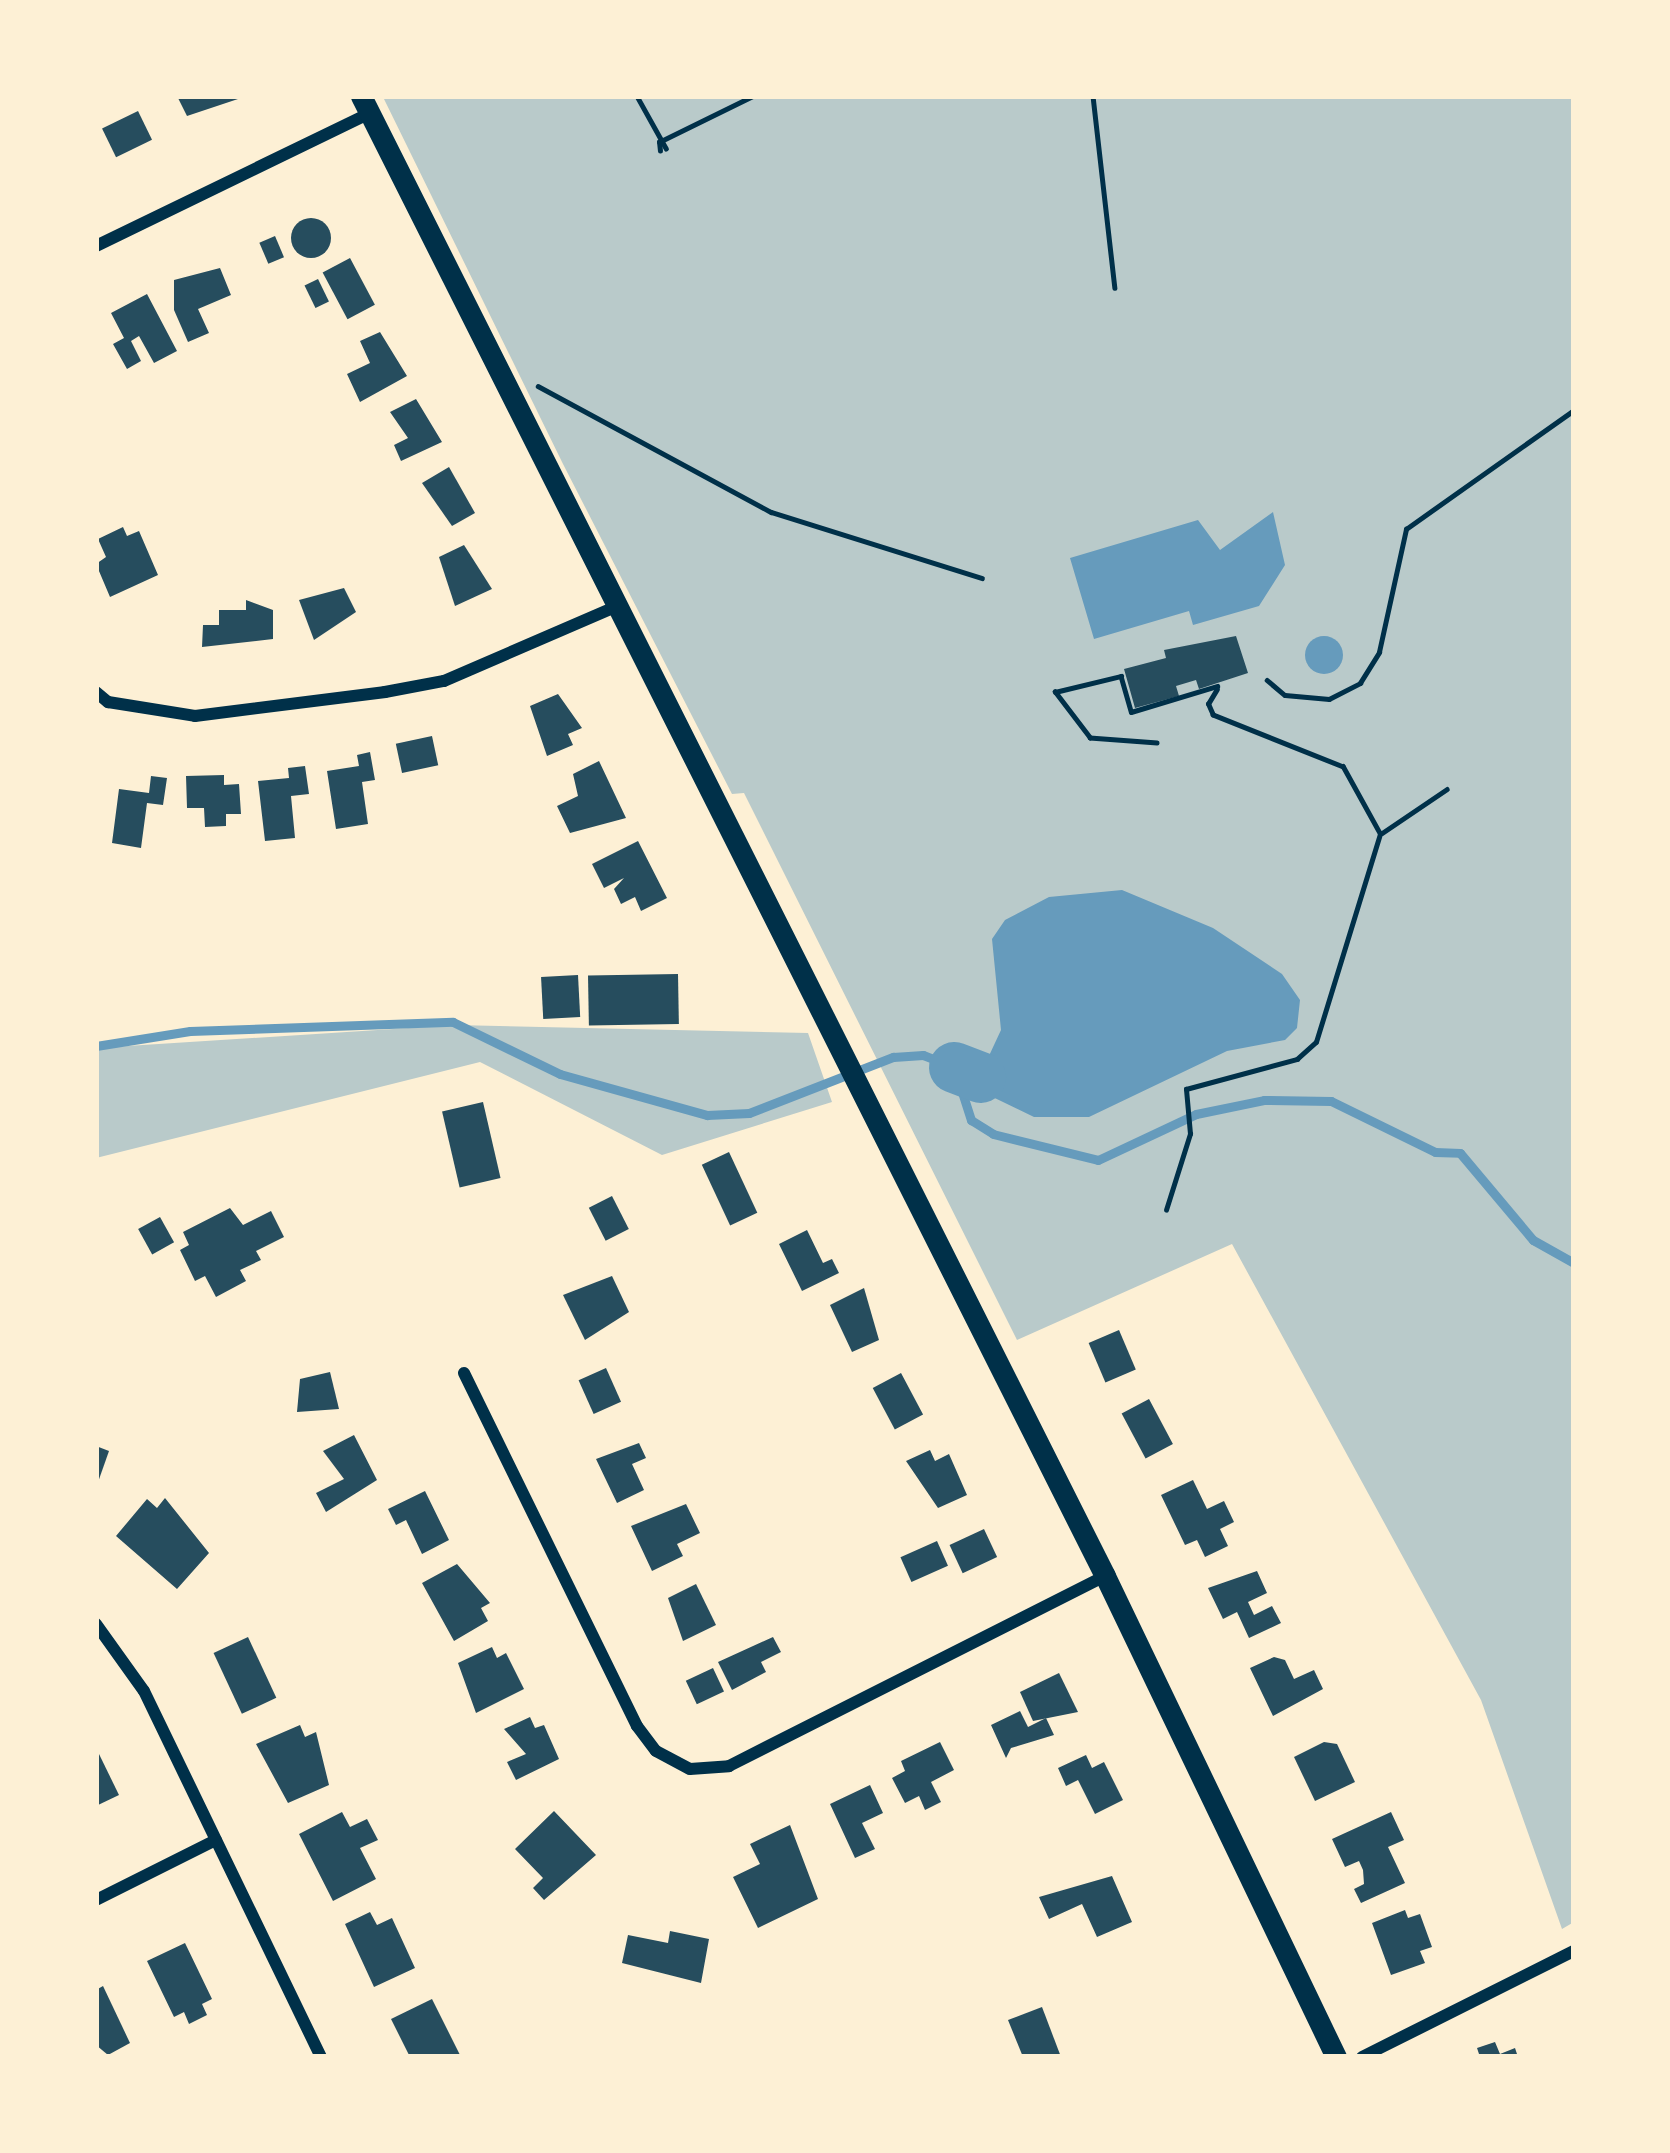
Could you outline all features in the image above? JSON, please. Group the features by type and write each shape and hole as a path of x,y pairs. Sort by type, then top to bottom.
{"street":[{"path":"96,246 365,105 1105,1576 1336,2057"},
{"path":"96,692 108,702 195,716 386,692 444,680 617,606"},
{"path":"464,1373 637,1726 656,1750 690,1769 729,1766 1105,1576"},
{"path":"96,1624 144,1691 321,2057"},
{"path":"96,1900 216,1840"},
{"path":"1362,2057 1574,1951"}],"path":[{"path":"637,96 663,150"},
{"path":"659,142 752,96"},
{"path":"1094,96 1115,288"},
{"path":"538,386 771,512 982,578"},
{"path":"1267,680 1285,695 1329,699 1360,683 1379,652 1406,530 1574,410"},
{"path":"1157,743 1090,738 1055,692 1121,676 1131,712 1217,685 1208,704 1213,715 1343,766 1381,834"},
{"path":"1166,1210 1190,1134 1182,1104 1186,1090 1297,1059 1316,1042 1381,834 1447,789"}],"shaded area":[{"path":"1574,96 1574,1922 1562,1929 1481,1700 1232,1244 1017,1340 744,793 732,794 563,464 383,97"},
{"path":"455,1025 808,1033 832,1102 662,1155 480,1062 96,1158 96,1048"}],"water":[{"path":"1273,512 1285,565 1259,606 1193,625 1189,611 1094,639 1070,558 1198,520 1220,550"},
{"path":"1324,636 1337,642 1343,655 1337,668 1324,674 1311,668 1305,655 1311,642"},
{"path":"1122,890 1213,928 1282,974 1300,1000 1297,1028 1285,1040 1227,1051 1089,1117 1034,1117 974,1088 1001,1030 992,939 1005,920 1049,897"}],"building":[{"path":"177,96 247,96 187,116"},
{"path":"138,111 152,140 116,157 102,129"},
{"path":"311,218 325,224 331,238 325,252 311,258 297,252 291,238 297,224"},
{"path":"275,236 284,257 268,264 259,243"},
{"path":"350,258 375,305 348,319 323,273"},
{"path":"220,268 231,295 198,309 209,333 188,342 174,310 174,280"},
{"path":"318,279 329,301 315,308 305,286"},
{"path":"147,294 177,351 154,363 139,336 131,341 141,361 127,369 113,344 124,338 111,313"},
{"path":"380,332 407,376 360,402 347,374 370,363 360,341"},
{"path":"416,399 442,442 401,461 394,445 408,438 390,412"},
{"path":"449,467 475,513 452,526 422,483"},
{"path":"123,527 127,536 139,531 158,575 110,597 96,564 106,557 98,539"},
{"path":"464,545 492,589 455,606 439,557"},
{"path":"344,588 356,612 314,640 299,600"},
{"path":"246,600 273,610 273,639 202,647 203,625 219,625 219,610 246,610"},
{"path":"1236,636 1248,673 1199,689 1196,680 1176,686 1179,696 1135,708 1124,669 1166,658 1164,650"},
{"path":"558,694 582,728 568,734 573,745 547,756 530,706"},
{"path":"432,736 438,765 402,773 396,744"},
{"path":"370,752 375,780 362,782 368,824 336,829 327,771 359,766 357,755"},
{"path":"599,761 626,818 570,833 557,806 578,796 573,774"},
{"path":"305,766 309,794 291,796 295,838 265,841 258,781 289,778 288,768"},
{"path":"224,775 224,785 239,784 241,814 226,814 226,826 205,827 204,808 187,808 186,776"},
{"path":"151,776 167,778 163,805 147,803 141,848 112,843 119,789 149,793"},
{"path":"638,841 667,898 641,911 635,897 621,904 614,889 624,878 604,888 592,864"},
{"path":"678,974 679,1024 589,1026 588,976"},
{"path":"578,975 580,1017 543,1019 541,977"},
{"path":"483,1102 501,1178 460,1187 442,1111"},
{"path":"729,1152 757,1213 730,1225 702,1165"},
{"path":"612,1196 629,1229 606,1241 589,1208"},
{"path":"230,1208 243,1225 271,1211 284,1237 256,1251 261,1260 240,1270 246,1281 216,1297 205,1276 195,1281 180,1250 189,1245 183,1232"},
{"path":"160,1217 174,1242 152,1254 138,1229"},
{"path":"807,1230 823,1263 832,1259 839,1273 802,1291 779,1244"},
{"path":"612,1276 629,1312 585,1340 563,1295"},
{"path":"864,1288 879,1340 852,1352 830,1305"},
{"path":"1119,1330 1136,1370 1105,1382 1089,1343"},
{"path":"606,1368 621,1402 594,1414 579,1380"},
{"path":"330,1372 339,1409 297,1412 300,1379"},
{"path":"901,1373 923,1414 895,1430 873,1388"},
{"path":"1149,1399 1173,1444 1146,1459 1122,1414"},
{"path":"354,1435 377,1480 326,1512 316,1493 344,1479 323,1451"},
{"path":"639,1443 646,1458 632,1464 644,1490 617,1503 596,1459"},
{"path":"96,1446 109,1451 97,1485 96,1485"},
{"path":"930,1450 935,1461 949,1454 967,1495 938,1508 906,1461"},
{"path":"1193,1480 1207,1509 1224,1501 1234,1522 1220,1529 1228,1546 1205,1557 1197,1540 1185,1545 1161,1495"},
{"path":"425,1491 449,1540 422,1554 406,1520 396,1525 388,1509"},
{"path":"165,1498 209,1553 177,1589 116,1536 147,1499 157,1508"},
{"path":"686,1504 700,1533 677,1544 683,1556 652,1571 631,1526"},
{"path":"984,1529 997,1557 963,1573 950,1545"},
{"path":"937,1541 948,1566 911,1582 900,1557"},
{"path":"457,1564 490,1603 481,1608 488,1621 454,1641 422,1583"},
{"path":"1257,1571 1267,1593 1248,1602 1254,1615 1272,1606 1281,1623 1249,1638 1237,1612 1223,1619 1208,1588"},
{"path":"696,1584 716,1625 683,1641 668,1598"},
{"path":"248,1637 276,1698 242,1714 214,1653"},
{"path":"773,1637 781,1652 761,1662 766,1672 732,1690 718,1662"},
{"path":"492,1647 497,1658 506,1653 524,1689 476,1713 458,1663"},
{"path":"1274,1657 1285,1660 1294,1679 1314,1670 1323,1689 1273,1716 1250,1668"},
{"path":"713,1668 724,1692 697,1704 686,1681"},
{"path":"1059,1673 1078,1712 1033,1721 1020,1692"},
{"path":"1020,1711 1028,1727 1046,1718 1054,1735 1011,1748 1006,1758 991,1725"},
{"path":"530,1717 535,1728 544,1725 559,1759 516,1780 507,1762 526,1754 504,1729"},
{"path":"300,1725 305,1737 316,1732 329,1785 288,1803 256,1744"},
{"path":"940,1742 954,1770 931,1782 941,1802 925,1810 919,1796 905,1803 892,1778 905,1771 901,1761"},
{"path":"1324,1742 1337,1744 1355,1782 1315,1801 1294,1757"},
{"path":"96,1755 119,1795 96,1806"},
{"path":"1086,1755 1092,1768 1104,1762 1123,1800 1095,1814 1078,1780 1066,1786 1058,1768"},
{"path":"870,1785 883,1813 862,1823 875,1849 855,1858 830,1804"},
{"path":"554,1811 596,1855 544,1900 533,1888 543,1878 515,1849"},
{"path":"342,1812 350,1827 367,1819 378,1840 360,1848 376,1879 333,1901 299,1834"},
{"path":"1391,1812 1404,1840 1388,1847 1405,1883 1361,1903 1354,1889 1364,1884 1359,1861 1345,1867 1332,1839"},
{"path":"790,1825 818,1899 758,1928 733,1877 760,1864 750,1844"},
{"path":"1112,1876 1132,1922 1097,1937 1082,1904 1049,1919 1039,1897"},
{"path":"1405,1910 1408,1918 1420,1914 1432,1947 1420,1951 1425,1963 1391,1975 1372,1923"},
{"path":"370,1912 377,1925 392,1918 415,1968 374,1987 345,1924"},
{"path":"670,1931 709,1939 701,1983 622,1963 628,1935 668,1943"},
{"path":"185,1943 212,1999 202,2004 207,2015 189,2024 184,2012 174,2017 147,1961"},
{"path":"103,1986 130,2043 108,2055 96,2045 96,1990"},
{"path":"432,1999 461,2057 410,2057 391,2019"},
{"path":"1042,2007 1061,2057 1023,2057 1008,2020"},
{"path":"1495,2042 1500,2054 1515,2048 1518,2057 1480,2057 1477,2048"}],"waterway":[{"path":"96,1046 190,1031 453,1022 560,1074 707,1115 749,1113 893,1057 923,1055 954,1067 971,1120 993,1134 1098,1160 1196,1114 1264,1100 1331,1101 1435,1152 1460,1153 1533,1240 1574,1263"},
{"path":"954,1067 980,1077"}]}
